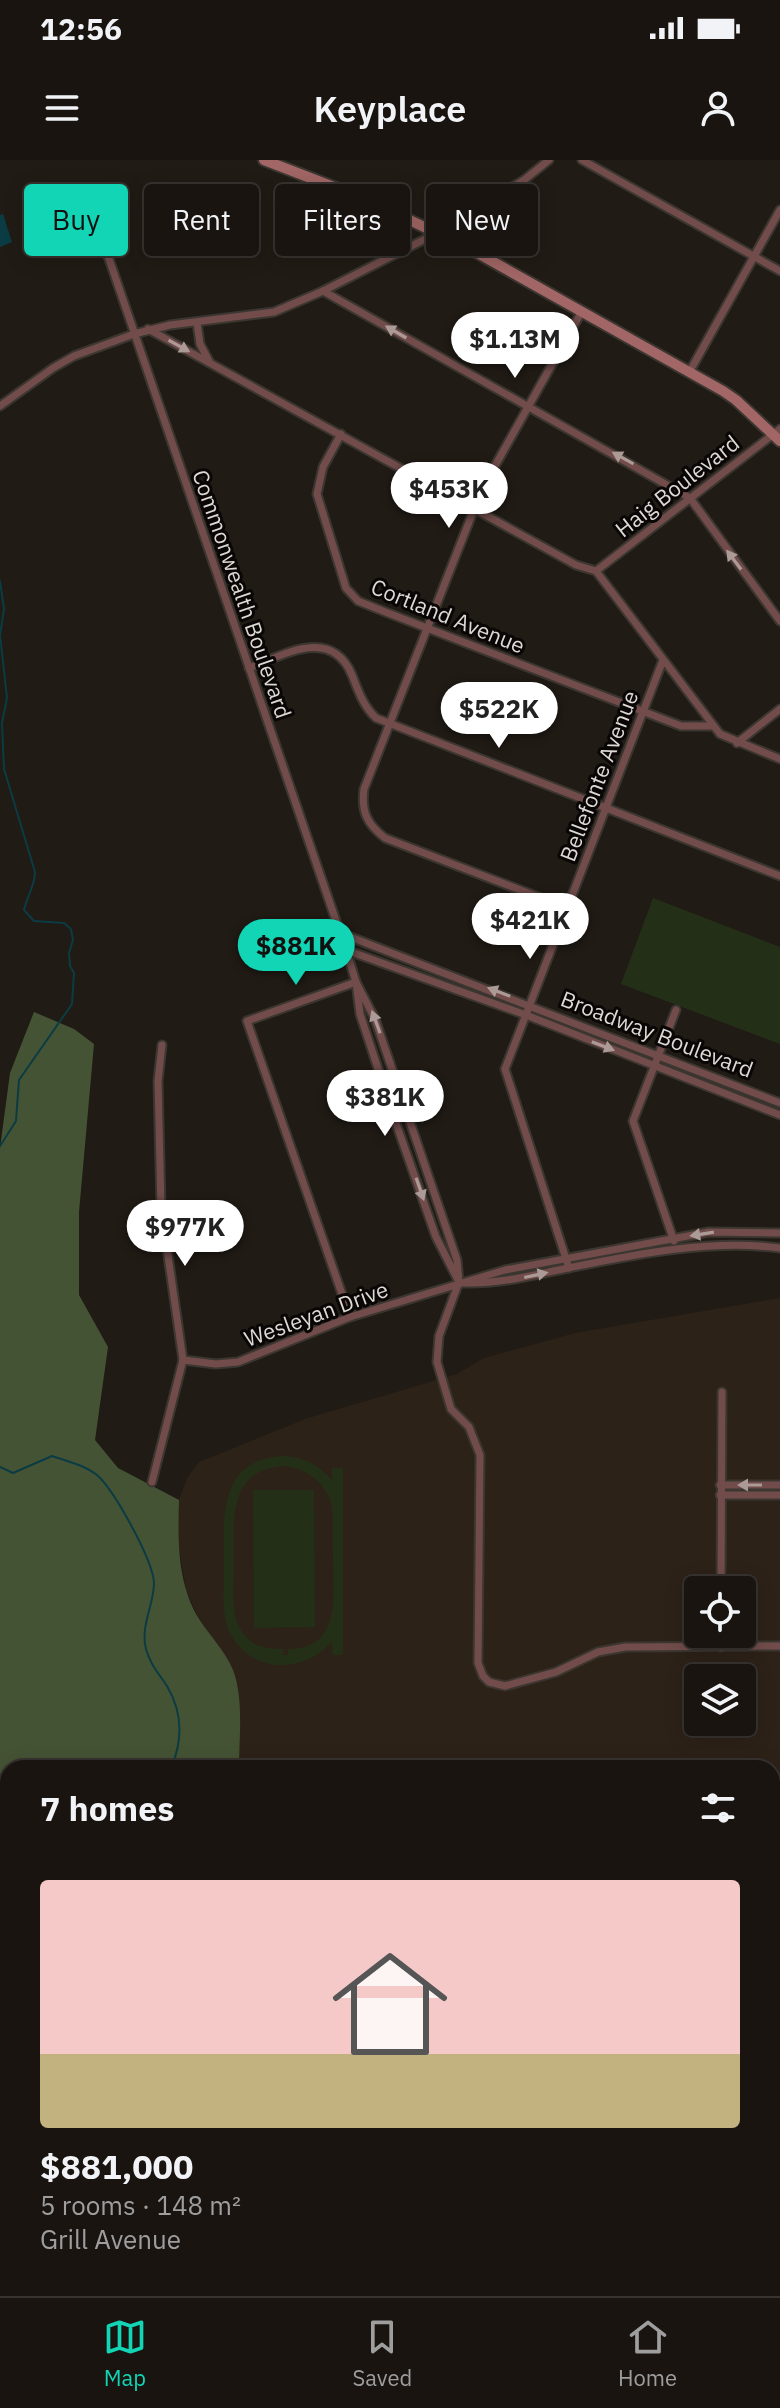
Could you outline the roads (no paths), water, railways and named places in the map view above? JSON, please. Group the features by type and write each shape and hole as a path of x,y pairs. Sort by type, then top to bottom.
{"main road":[{"path":"264,160 348,191 426,228"},
{"path":"480,256 690,371 736,400 778,435"}],"street":[{"path":"517,184 549,160"},
{"path":"582,160 780,271"},
{"path":"690,371 780,210"},
{"path":"0,406 74,356 148,329 274,312 426,239"},
{"name":"Commonwealth Boulevard","path":"108,256 356,982 375,1019 457,1260 459,1282"},
{"path":"323,291 690,498 780,621"},
{"path":"567,908 385,838 368,823 364,813 364,789 474,508 582,311"},
{"path":"197,323 200,344 210,363"},
{"path":"148,329 576,565 596,571 721,736 780,759"},
{"name":"Cortland Avenue","path":"341,434 323,467 317,494 349,593 362,603 681,726 713,726"},
{"name":"Haig Boulevard","path":"596,571 778,435"},
{"path":"249,668 304,648 329,649 346,661 369,712 391,725 780,876"},
{"name":"Bellefonte Avenue","path":"569,1268 505,1069 663,660"},
{"path":"737,743 780,709"},
{"name":"Broadway Boulevard","path":"340,933 780,1103"},
{"name":"Broadway Boulevard","path":"346,950 526,1015 780,1115"},
{"path":"350,1317 247,1021 356,982"},
{"name":"Commonwealth Boulevard","path":"356,982 360,1014 394,1116 436,1237 459,1282"},
{"path":"676,1010 633,1121 676,1250"},
{"path":"152,1482 183,1360 161,1207 158,1081 162,1045"},
{"path":"459,1282 505,1270 709,1232 780,1233"},
{"path":"459,1282 485,1284 676,1250 735,1245 780,1248"},
{"path":"459,1282 439,1336 437,1362 451,1409 469,1427 480,1455 478,1663 483,1676 489,1682 513,1685 556,1672 598,1652 625,1647 684,1647"},
{"name":"Wesleyan Drive","path":"183,1360 216,1364 238,1362 350,1317 459,1282"},
{"path":"721,1576 722,1392"},
{"path":"720,1485 780,1485"},
{"path":"720,1495 780,1495"},
{"path":"756,1646 780,1646"}],"water":[{"path":"3,214 12,242 0,247 0,215"}],"waterway":[{"path":"0,581 4,609 0,635 7,698 2,723 4,769 35,872 24,910 34,921 64,923 71,929 73,940 69,953 74,973 72,1004 19,1080 16,1121 0,1146"},
{"path":"0,1467 13,1473 52,1456 97,1475 122,1510 152,1572 154,1583 146,1624 146,1649 176,1706 180,1727 174,1760"}]}
